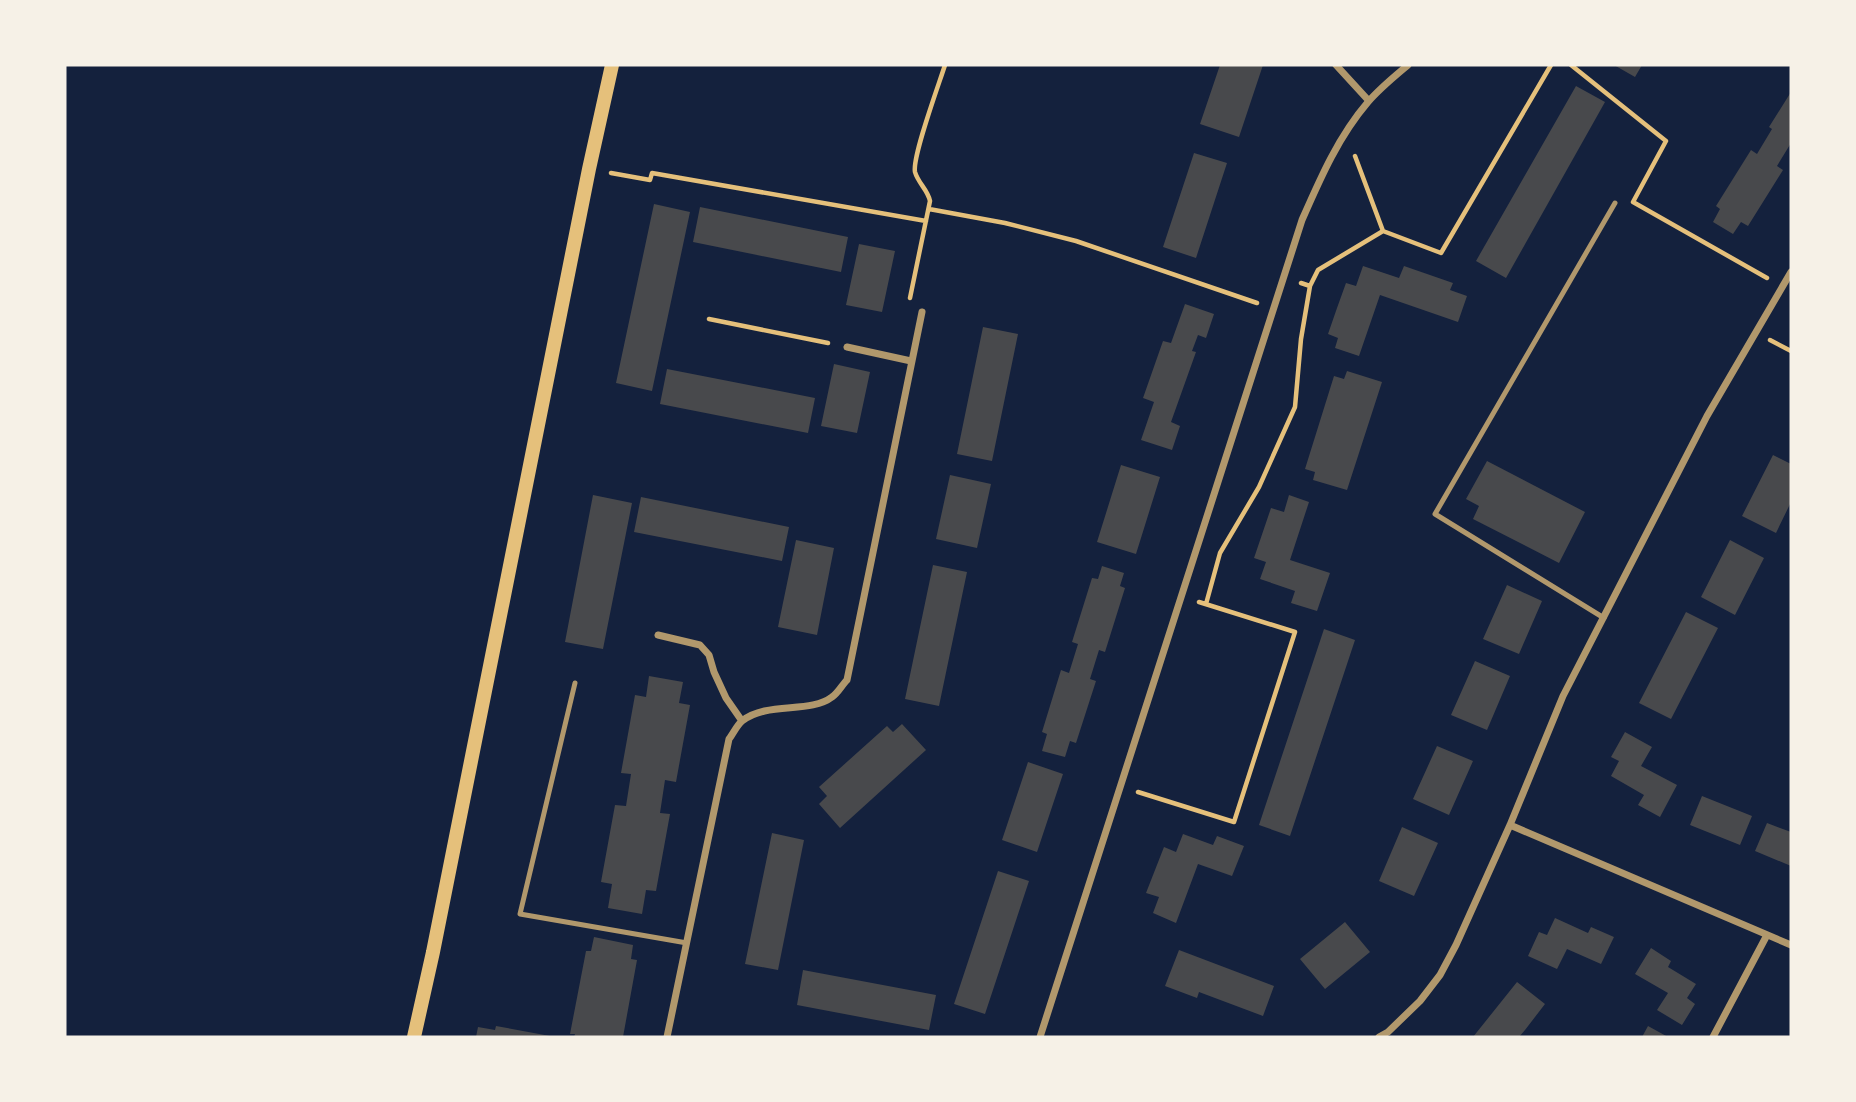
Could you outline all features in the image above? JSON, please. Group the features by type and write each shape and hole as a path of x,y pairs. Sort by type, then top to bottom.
{"main road":[{"path":"414,1037 612,65"}],"street":[{"path":"1336,65 1369,101"},
{"path":"1040,1037 1301,220 1346,132 1369,101 1408,65"},
{"path":"1379,1037 1388,1032 1420,1001 1440,975 1510,825 1563,696 1707,416 1791,272"},
{"path":"667,1037 729,739 742,721 762,712 811,705 831,698 846,680 922,312"},
{"path":"847,347 911,361"},
{"path":"658,635 700,645 709,654 726,698 742,721"},
{"path":"1510,825 1791,945"},
{"path":"1713,1037 1767,935"}],"lane":[{"path":"1604,618 1435,514 1615,203"},
{"path":"575,683 520,914 687,943"}],"path":[{"path":"922,312 908,304 930,201 929,192 921,184 915,171 945,65"},
{"path":"1346,132 1383,231 1441,253 1551,65"},
{"path":"1571,65 1666,141 1633,202 1783,286"},
{"path":"589,169 650,180 652,173 926,221"},
{"path":"929,209 1005,223 1076,241 1273,309"},
{"path":"1206,604 1220,553 1259,487 1295,407 1301,339 1310,286 1318,270 1383,231"},
{"path":"1283,279 1310,286"},
{"path":"709,319 847,347"},
{"path":"1120,786 1234,822 1295,632 1181,597"}],"building":[{"path":"1220,65 1263,65 1239,137 1200,124"},
{"path":"1614,65 1642,65 1635,77"},
{"path":"1576,86 1605,102 1506,278 1476,261"},
{"path":"1791,92 1791,143 1777,166 1783,170 1748,226 1741,222 1733,234 1713,222 1720,209 1716,206 1751,150 1757,154 1772,129 1769,127"},
{"path":"1194,153 1227,163 1196,258 1163,247"},
{"path":"654,204 690,212 652,391 616,383"},
{"path":"700,207 848,237 841,272 693,242"},
{"path":"859,244 895,251 882,312 846,305"},
{"path":"1363,266 1399,278 1404,266 1453,283 1450,290 1467,296 1458,322 1380,295 1359,356 1335,348 1338,338 1328,334 1346,283 1356,286"},
{"path":"1185,304 1214,314 1206,338 1198,335 1192,351 1196,352 1171,422 1180,426 1172,450 1141,440 1154,402 1143,398 1163,341 1171,343"},
{"path":"983,327 1018,334 992,461 957,454"},
{"path":"834,364 870,372 857,433 821,426"},
{"path":"667,369 815,398 808,433 660,404"},
{"path":"1347,371 1382,382 1347,490 1313,480 1315,472 1305,469 1334,376 1344,379"},
{"path":"1773,455 1791,464 1791,502 1776,533 1742,516"},
{"path":"1487,461 1585,512 1559,563 1473,519 1479,506 1466,499"},
{"path":"1121,465 1160,477 1136,554 1097,542"},
{"path":"950,475 991,484 977,548 936,539"},
{"path":"593,495 632,503 603,649 565,642"},
{"path":"1289,495 1309,502 1290,560 1330,573 1317,611 1291,603 1295,591 1260,579 1266,562 1254,558 1271,508 1284,512"},
{"path":"641,497 789,527 782,561 634,532"},
{"path":"796,540 834,548 817,635 778,627"},
{"path":"1730,540 1764,558 1735,615 1701,597"},
{"path":"933,565 967,572 939,706 905,699"},
{"path":"1102,566 1124,573 1120,586 1125,588 1105,652 1099,650 1090,679 1096,681 1076,743 1070,741 1065,757 1042,751 1047,734 1042,732 1061,670 1069,673 1078,644 1072,642 1092,578 1098,579"},
{"path":"1507,585 1542,601 1519,654 1483,639"},
{"path":"1686,612 1718,628 1671,719 1639,703"},
{"path":"1324,629 1355,640 1290,836 1259,825"},
{"path":"1475,661 1510,676 1487,730 1451,715"},
{"path":"649,676 683,682 679,703 690,705 676,782 665,780 660,813 670,814 656,891 646,890 642,914 608,908 612,884 601,882 615,805 626,806 631,774 621,773 635,695 646,697"},
{"path":"902,724 926,750 840,828 819,804 827,796 819,787 887,726 893,732"},
{"path":"1625,732 1652,747 1641,766 1677,785 1660,817 1638,805 1644,795 1611,776 1619,761 1611,757"},
{"path":"1437,746 1473,761 1449,815 1413,799"},
{"path":"1028,762 1063,774 1037,852 1002,840"},
{"path":"1702,796 1752,816 1740,845 1690,825"},
{"path":"1767,823 1791,832 1791,866 1755,851"},
{"path":"1402,827 1438,843 1414,896 1379,881"},
{"path":"772,833 804,840 778,970 745,964"},
{"path":"1183,834 1213,845 1217,836 1244,846 1232,876 1198,864 1176,923 1153,913 1159,897 1146,893 1164,847 1176,852"},
{"path":"998,871 1029,881 985,1014 954,1004"},
{"path":"1555,918 1588,933 1591,927 1614,937 1601,964 1567,949 1557,969 1528,956 1539,932 1547,935"},
{"path":"1345,922 1370,952 1325,989 1300,959"},
{"path":"594,937 633,945 631,959 637,960 623,1037 574,1037 575,1034 570,1034 586,951 591,951"},
{"path":"1651,948 1671,961 1668,967 1696,984 1687,998 1695,1004 1682,1025 1657,1010 1668,993 1635,974"},
{"path":"1179,950 1274,986 1263,1016 1199,992 1197,998 1165,986"},
{"path":"803,970 936,995 929,1030 797,1005"},
{"path":"1517,982 1545,1004 1525,1030 1519,1037 1473,1037"},
{"path":"496,1026 550,1037 476,1037 478,1027 495,1030"},
{"path":"1648,1026 1668,1037 1642,1037"}]}
